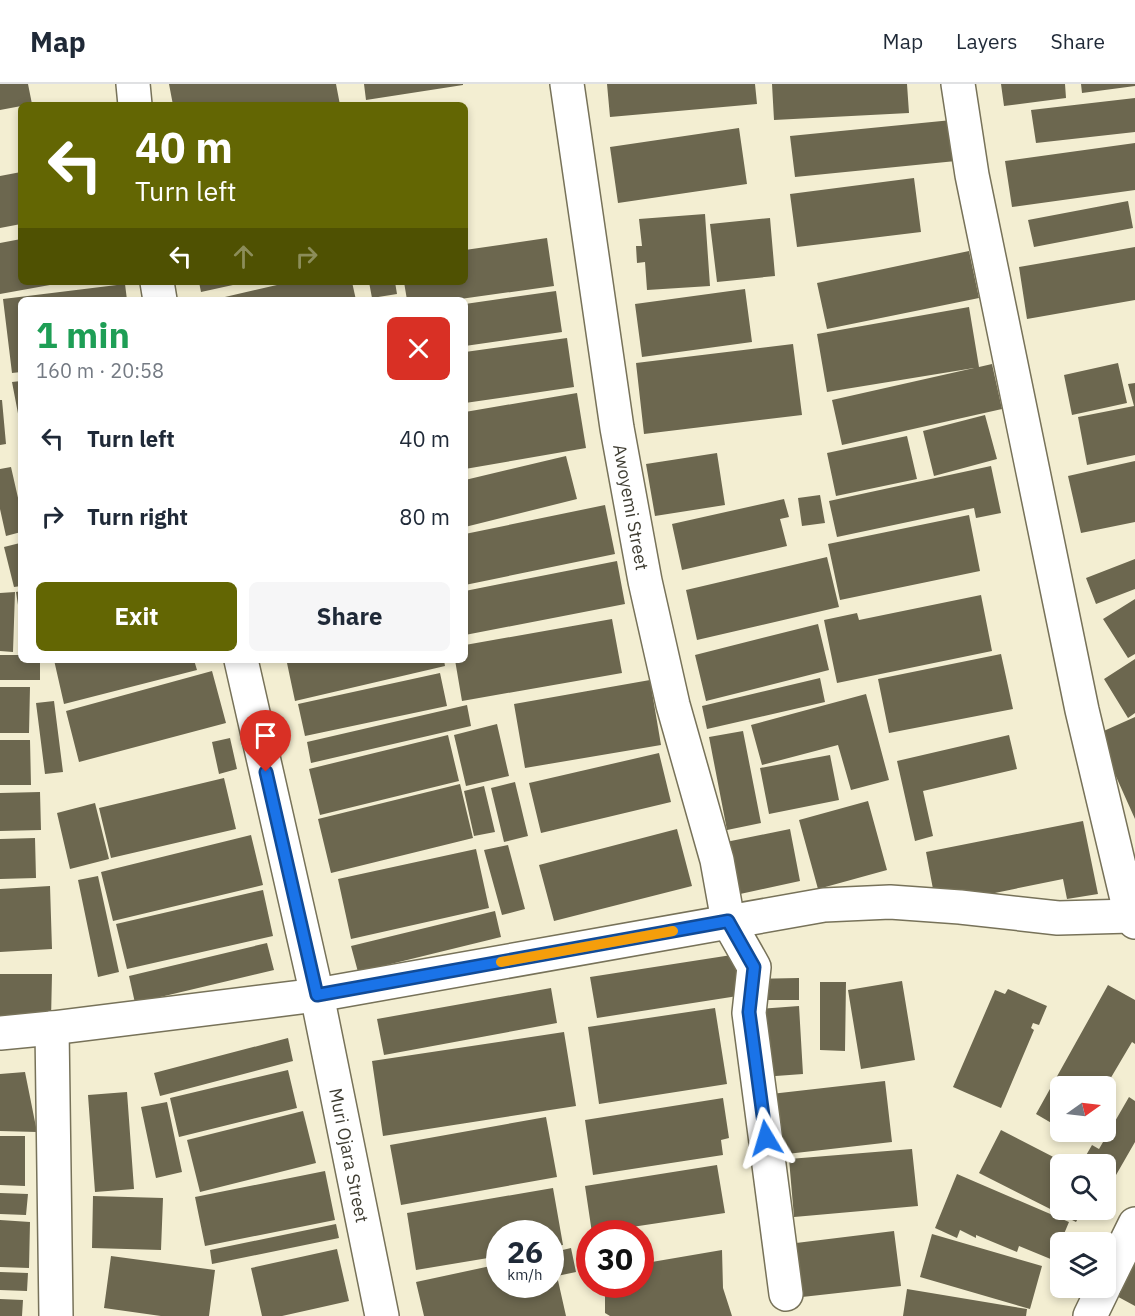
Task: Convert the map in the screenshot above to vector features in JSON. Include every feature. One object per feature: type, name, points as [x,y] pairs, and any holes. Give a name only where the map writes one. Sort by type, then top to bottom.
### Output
[{"type":"street","points":[[133,84],[135,102]]},
{"type":"street","name":"Awoyemi Street","points":[[567,84],[617,428],[645,580],[673,705],[717,860],[728,921],[754,967],[749,1012],[786,1294]]},
{"type":"street","points":[[0,1033],[317,995],[824,905],[890,903],[960,907],[1058,918],[1134,918],[1082,711],[972,175],[958,84]]},
{"type":"street","name":"Muri Ojara Street","points":[[242,663],[317,995],[382,1316]]},
{"type":"street","points":[[52,1028],[56,1316]]},
{"type":"street","points":[[1116,1263],[1135,1224]]},
{"type":"street","points":[[1090,1316],[1099,1298]]},
{"type":"building","points":[[0,84],[28,84],[32,102],[18,102],[18,107],[0,110]]},
{"type":"building","points":[[169,84],[336,84],[339,102],[172,102]]},
{"type":"building","points":[[364,84],[463,84],[463,85],[366,100]]},
{"type":"building","points":[[607,84],[755,84],[757,104],[610,117]]},
{"type":"building","points":[[772,84],[907,84],[909,113],[774,120]]},
{"type":"building","points":[[1001,84],[1065,84],[1066,98],[1004,106]]},
{"type":"building","points":[[1081,84],[1135,84],[1135,86],[1082,93]]},
{"type":"building","points":[[1135,98],[1135,132],[1036,143],[1031,110]]},
{"type":"building","points":[[952,120],[956,161],[795,177],[790,136]]},
{"type":"building","points":[[739,128],[747,184],[618,203],[610,147]]},
{"type":"building","points":[[1135,143],[1135,190],[1012,207],[1005,161]]},
{"type":"building","points":[[18,173],[18,225],[0,228],[0,176]]},
{"type":"building","points":[[914,178],[921,232],[797,247],[790,194]]},
{"type":"building","points":[[1128,201],[1133,228],[1034,247],[1028,220]]},
{"type":"building","points":[[705,214],[710,286],[647,290],[645,262],[637,263],[636,246],[642,246],[639,219]]},
{"type":"building","points":[[770,218],[775,276],[717,282],[710,224]]},
{"type":"building","points":[[547,238],[554,286],[468,298],[406,297],[404,285],[468,285],[468,250]]},
{"type":"building","points":[[18,240],[18,285],[50,285],[0,294],[0,243]]},
{"type":"building","points":[[1135,247],[1135,300],[1027,319],[1019,267]]},
{"type":"building","points":[[969,251],[979,298],[827,329],[817,283]]},
{"type":"building","points":[[125,285],[127,297],[19,297]]},
{"type":"building","points":[[200,285],[233,285],[201,292]]},
{"type":"building","points":[[277,285],[353,285],[355,297],[225,297]]},
{"type":"building","points":[[370,285],[396,285],[397,294],[372,297]]},
{"type":"building","points":[[745,289],[752,342],[642,357],[635,304]]},
{"type":"building","points":[[556,291],[562,332],[468,346],[468,304]]},
{"type":"building","points":[[18,297],[18,372],[12,373],[3,299]]},
{"type":"building","points":[[969,307],[979,367],[992,364],[1002,409],[842,445],[832,400],[974,368],[827,392],[817,334]]},
{"type":"building","points":[[567,338],[574,387],[468,403],[468,352]]},
{"type":"building","points":[[793,344],[802,415],[644,434],[636,363]]},
{"type":"building","points":[[1118,363],[1127,403],[1072,415],[1064,375]]},
{"type":"building","points":[[18,381],[18,414],[12,382]]},
{"type":"building","points":[[1135,383],[1135,455],[1087,465],[1078,417],[1134,406],[1128,384]]},
{"type":"building","points":[[577,393],[586,448],[468,468],[468,411]]},
{"type":"building","points":[[0,400],[2,400],[6,444],[0,445]]},
{"type":"building","points":[[985,415],[997,459],[934,476],[923,431]]},
{"type":"building","points":[[907,436],[917,479],[836,496],[827,453]]},
{"type":"building","points":[[717,453],[725,505],[655,516],[646,464]]},
{"type":"building","points":[[566,456],[577,499],[468,526],[468,479]]},
{"type":"building","points":[[1135,461],[1135,522],[1081,533],[1068,476]]},
{"type":"building","points":[[991,466],[1001,513],[976,518],[974,508],[837,537],[829,501]]},
{"type":"building","points":[[11,467],[18,498],[18,533],[6,536],[0,509],[0,469]]},
{"type":"building","points":[[820,495],[825,523],[802,526],[798,498]]},
{"type":"building","points":[[784,499],[789,517],[780,519],[787,546],[682,570],[672,524]]},
{"type":"building","points":[[605,505],[615,554],[468,584],[468,533]]},
{"type":"building","points":[[969,515],[980,571],[840,600],[828,544]]},
{"type":"building","points":[[18,544],[18,586],[14,587],[4,547]]},
{"type":"building","points":[[827,557],[839,607],[697,640],[686,590]]},
{"type":"building","points":[[1135,559],[1135,589],[1096,604],[1086,578]]},
{"type":"building","points":[[617,561],[625,604],[468,634],[468,590]]},
{"type":"building","points":[[15,592],[13,652],[0,651],[0,593]]},
{"type":"building","points":[[981,595],[992,651],[837,683],[824,620],[857,613],[859,620]]},
{"type":"building","points":[[1135,599],[1135,654],[1128,658],[1103,619]]},
{"type":"building","points":[[612,619],[622,673],[462,701],[456,663],[468,663],[468,644]]},
{"type":"building","points":[[818,624],[829,670],[706,701],[695,655]]},
{"type":"building","points":[[1001,654],[1013,709],[889,733],[878,679]]},
{"type":"building","points":[[0,655],[18,655],[18,663],[40,663],[40,680],[0,680]]},
{"type":"building","points":[[1135,659],[1135,713],[1128,718],[1104,679]]},
{"type":"building","points":[[55,663],[195,663],[197,670],[64,704]]},
{"type":"building","points":[[287,663],[444,663],[445,666],[295,701]]},
{"type":"building","points":[[212,671],[226,723],[79,762],[66,711]]},
{"type":"building","points":[[440,673],[447,706],[305,736],[298,704]]},
{"type":"building","points":[[820,678],[825,702],[707,729],[702,706]]},
{"type":"building","points":[[650,680],[661,745],[525,768],[514,704]]},
{"type":"building","points":[[0,687],[30,687],[29,733],[0,733]]},
{"type":"building","points":[[866,694],[889,780],[851,790],[838,745],[762,765],[751,725]]},
{"type":"building","points":[[54,701],[63,772],[45,774],[36,703]]},
{"type":"building","points":[[467,705],[471,726],[311,763],[307,742]]},
{"type":"building","points":[[1135,717],[1135,819],[1097,734]]},
{"type":"building","points":[[497,724],[509,776],[466,786],[454,735]]},
{"type":"building","points":[[743,731],[761,823],[727,830],[709,737]]},
{"type":"building","points":[[448,735],[459,781],[320,815],[309,769]]},
{"type":"building","points":[[1009,735],[1017,769],[923,791],[933,836],[915,841],[897,761]]},
{"type":"building","points":[[230,738],[237,769],[219,774],[212,742]]},
{"type":"building","points":[[0,740],[30,740],[31,785],[0,785]]},
{"type":"building","points":[[659,753],[671,802],[541,833],[529,783]]},
{"type":"building","points":[[830,755],[839,800],[769,814],[760,768]]},
{"type":"building","points":[[224,778],[236,829],[111,858],[99,808]]},
{"type":"building","points":[[515,782],[528,836],[504,842],[491,788]]},
{"type":"building","points":[[460,784],[473,838],[331,873],[318,819]]},
{"type":"building","points":[[484,786],[495,832],[474,836],[464,791]]},
{"type":"building","points":[[40,792],[41,830],[0,831],[0,793]]},
{"type":"building","points":[[868,801],[887,870],[818,889],[799,820]]},
{"type":"building","points":[[95,803],[109,859],[70,869],[57,813]]},
{"type":"building","points":[[1083,821],[1098,894],[1067,899],[1063,879],[936,905],[926,852]]},
{"type":"building","points":[[677,829],[692,886],[554,921],[539,865]]},
{"type":"building","points":[[790,829],[800,881],[731,896],[721,843]]},
{"type":"building","points":[[251,835],[263,885],[113,921],[101,872]]},
{"type":"building","points":[[35,838],[36,878],[0,879],[0,839]]},
{"type":"building","points":[[508,845],[525,909],[502,915],[484,850]]},
{"type":"building","points":[[476,849],[489,908],[351,939],[338,879]]},
{"type":"building","points":[[98,876],[119,972],[98,977],[78,880]]},
{"type":"building","points":[[50,886],[52,949],[0,952],[0,889]]},
{"type":"building","points":[[263,890],[273,936],[127,969],[116,924]]},
{"type":"building","points":[[495,911],[501,937],[358,972],[351,946]]},
{"type":"building","points":[[267,943],[274,970],[135,1003],[129,976]]},
{"type":"building","points":[[738,954],[744,995],[597,1018],[590,977]]},
{"type":"building","points":[[0,974],[52,974],[51,1020],[0,1020]]},
{"type":"building","points":[[799,978],[799,1000],[756,1000],[755,979]]},
{"type":"building","points":[[902,981],[915,1060],[861,1069],[848,990]]},
{"type":"building","points":[[820,982],[846,982],[845,1051],[820,1050]]},
{"type":"building","points":[[1108,985],[1135,1000],[1135,1044],[1132,1042],[1112,1076],[1057,1076]]},
{"type":"building","points":[[551,988],[557,1023],[384,1055],[377,1019]]},
{"type":"building","points":[[1008,989],[1047,1006],[1039,1025],[1033,1023],[1031,1028],[1034,1030],[1001,1108],[953,1087],[995,990],[1005,994]]},
{"type":"building","points":[[799,1006],[803,1074],[762,1077],[758,1009]]},
{"type":"building","points":[[715,1008],[727,1084],[599,1104],[588,1027]]},
{"type":"building","points":[[564,1032],[576,1106],[383,1136],[372,1061]]},
{"type":"building","points":[[288,1038],[293,1061],[160,1096],[154,1073]]},
{"type":"building","points":[[288,1070],[297,1108],[179,1137],[170,1098]]},
{"type":"building","points":[[25,1072],[37,1132],[0,1131],[0,1074]]},
{"type":"building","points":[[885,1081],[892,1142],[778,1155],[771,1094]]},
{"type":"building","points":[[1050,1089],[1050,1122],[1036,1114]]},
{"type":"building","points":[[127,1092],[134,1189],[95,1192],[88,1095]]},
{"type":"building","points":[[1129,1097],[1135,1101],[1135,1142],[1116,1175],[1116,1154],[1087,1154],[1092,1145],[1099,1149],[1103,1142],[1116,1142],[1116,1120]]},
{"type":"building","points":[[723,1098],[729,1138],[721,1140],[723,1155],[593,1175],[585,1120]]},
{"type":"building","points":[[167,1102],[182,1172],[156,1178],[141,1107]]},
{"type":"building","points":[[303,1111],[316,1163],[200,1192],[187,1140]]},
{"type":"building","points":[[546,1117],[557,1177],[401,1205],[390,1145]]},
{"type":"building","points":[[1001,1130],[1050,1155],[1050,1209],[979,1173]]},
{"type":"building","points":[[0,1136],[25,1136],[25,1186],[0,1185]]},
{"type":"building","points":[[912,1149],[918,1206],[794,1217],[789,1159]]},
{"type":"building","points":[[717,1165],[725,1213],[654,1224],[654,1220],[590,1220],[585,1186]]},
{"type":"building","points":[[325,1171],[335,1220],[205,1246],[195,1197]]},
{"type":"building","points":[[957,1174],[1050,1214],[1050,1220],[1069,1222],[1065,1232],[1050,1232],[1050,1259],[1019,1246],[1017,1252],[960,1230],[957,1238],[935,1228]]},
{"type":"building","points":[[553,1188],[559,1220],[486,1220],[486,1258],[416,1270],[407,1213]]},
{"type":"building","points":[[0,1193],[28,1194],[26,1215],[0,1214]]},
{"type":"building","points":[[93,1196],[163,1198],[161,1250],[92,1248]]},
{"type":"building","points":[[0,1220],[30,1222],[29,1268],[0,1267]]},
{"type":"building","points":[[336,1224],[339,1238],[212,1264],[210,1250]]},
{"type":"building","points":[[894,1231],[901,1286],[802,1297],[796,1243]]},
{"type":"building","points":[[932,1234],[1042,1266],[1030,1309],[920,1277]]},
{"type":"building","points":[[571,1248],[576,1272],[564,1275],[564,1250]]},
{"type":"building","points":[[337,1249],[349,1301],[282,1316],[262,1316],[251,1268]]},
{"type":"building","points":[[722,1250],[723,1288],[732,1316],[610,1316],[605,1313],[605,1298],[654,1298],[654,1262]]},
{"type":"building","points":[[1135,1251],[1135,1306],[1116,1296],[1116,1284]]},
{"type":"building","points":[[111,1256],[215,1270],[209,1316],[161,1316],[104,1308]]},
{"type":"building","points":[[486,1267],[486,1298],[562,1298],[566,1316],[424,1316],[416,1282]]},
{"type":"building","points":[[0,1272],[28,1273],[27,1291],[0,1290]]},
{"type":"building","points":[[907,1289],[1027,1309],[1026,1316],[903,1316]]},
{"type":"building","points":[[0,1299],[23,1300],[22,1316],[0,1316]]},
{"type":"slow traffic","points":[[501,962],[673,931]]},
{"type":"route","points":[[266,772],[317,995],[728,921],[754,967],[749,1012],[766,1138]]}]
